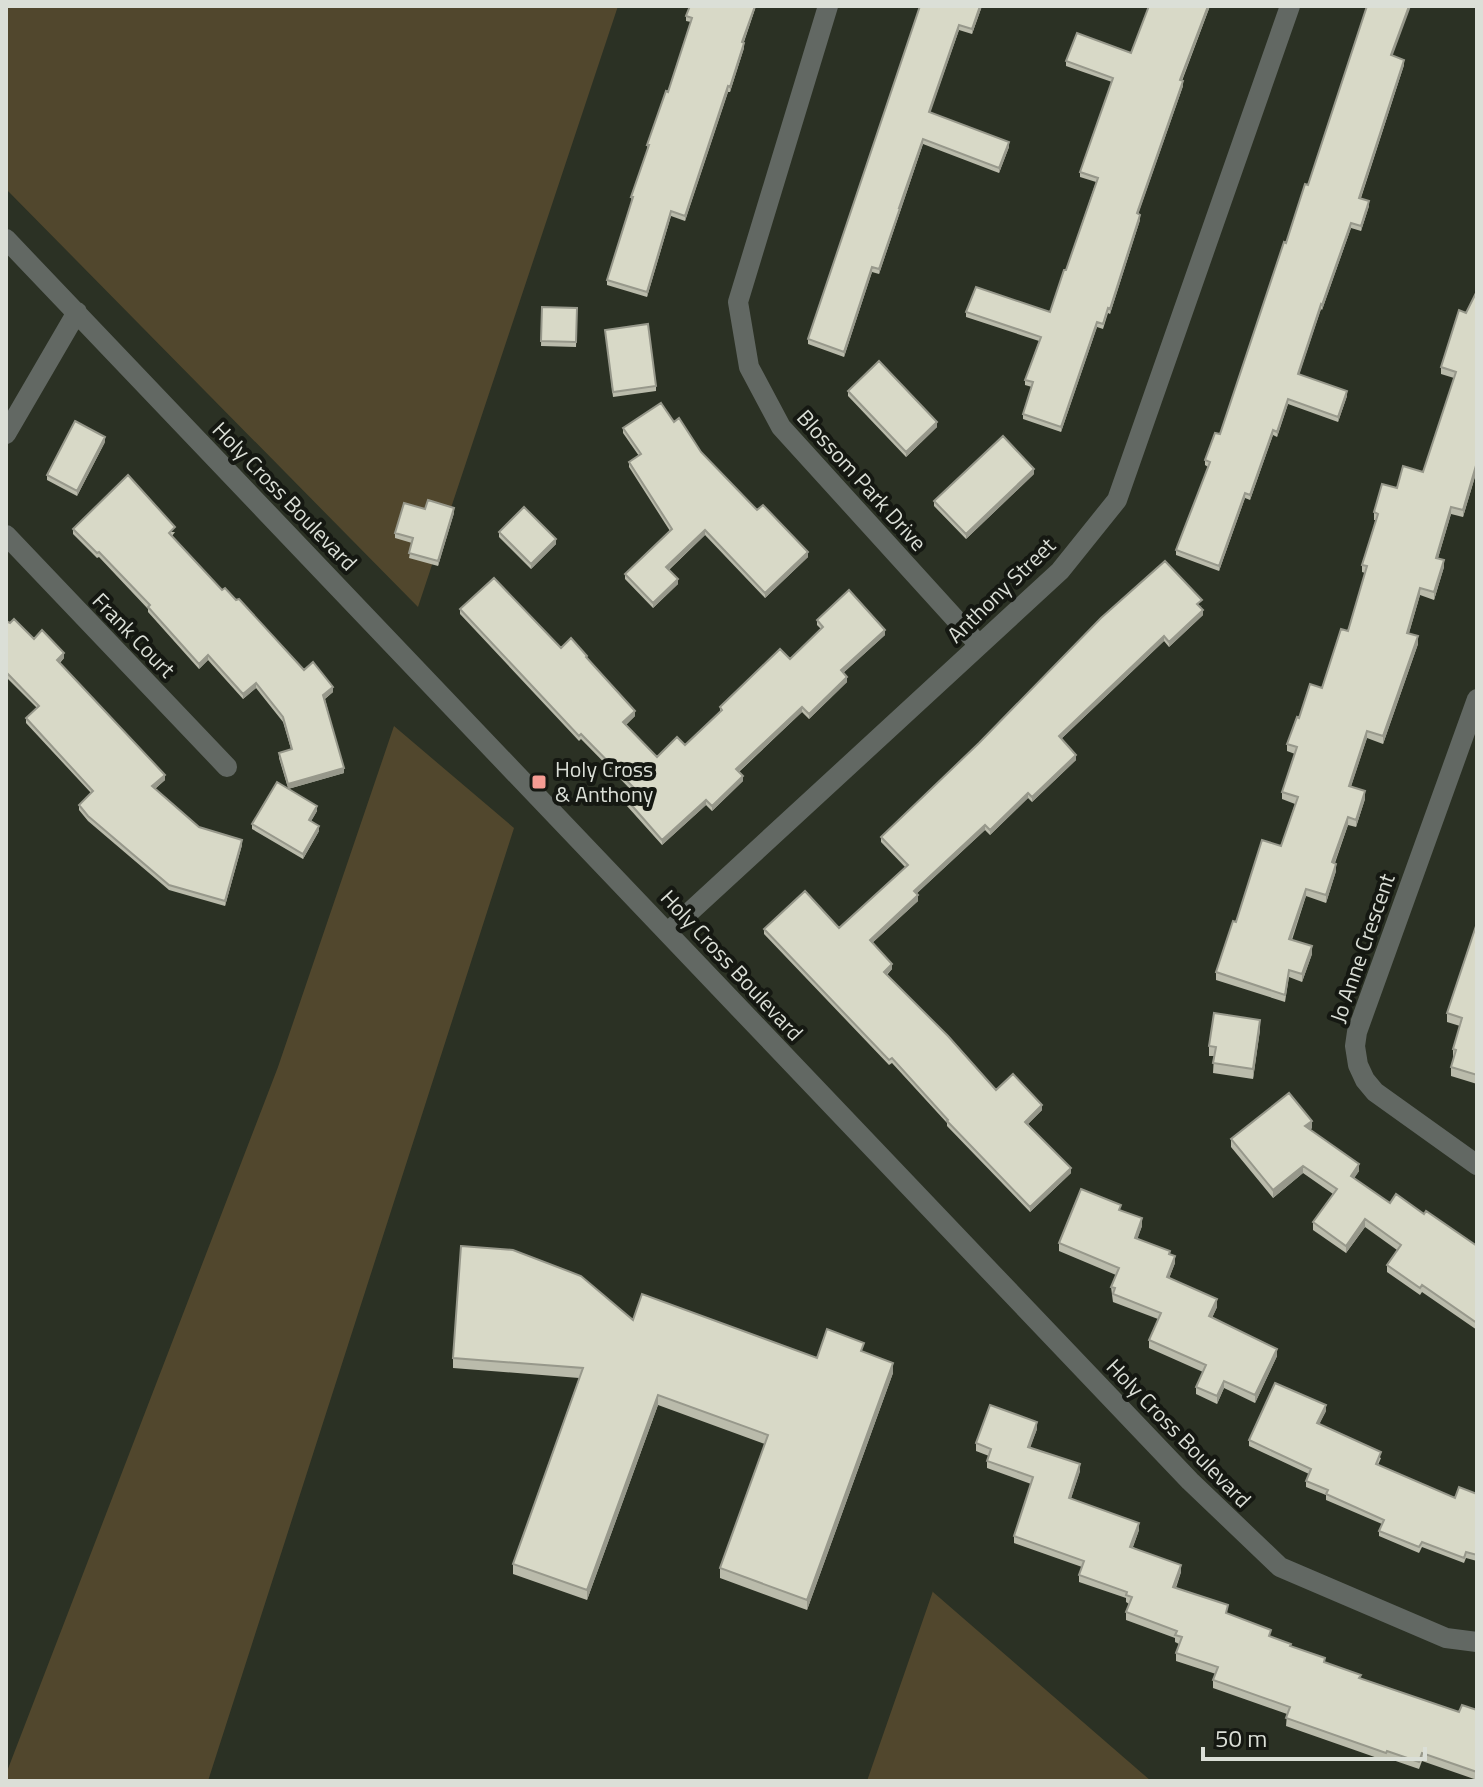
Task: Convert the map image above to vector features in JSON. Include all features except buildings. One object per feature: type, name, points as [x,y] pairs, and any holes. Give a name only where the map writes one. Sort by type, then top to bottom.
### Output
[{"type":"street","name":"Blossom Park Drive","points":[[828,6],[738,302],[749,367],[781,427],[979,645]]},
{"type":"street","name":"Anthony Street","points":[[668,932],[1060,571],[1117,500],[1290,6]]},
{"type":"street","name":"Holy Cross Boulevard","points":[[6,239],[1190,1481],[1280,1567],[1446,1638],[1477,1642]]},
{"type":"street","points":[[6,434],[77,312]]},
{"type":"street","name":"Frank Court","points":[[6,535],[227,767]]},
{"type":"street","name":"Jo Anne Crescent","points":[[1477,699],[1357,1032],[1355,1046],[1360,1070],[1375,1092],[1477,1165]]},
{"type":"shaded area","points":[[6,6],[618,6],[418,607],[6,189]]},
{"type":"shaded area","points":[[394,726],[514,828],[208,1781],[6,1781],[6,1774],[278,1067]]},
{"type":"shaded area","points":[[933,1592],[1151,1781],[867,1781]]},
{"type":"place","name":"Holy Cross & Anthony","points":[[539,782]]}]
